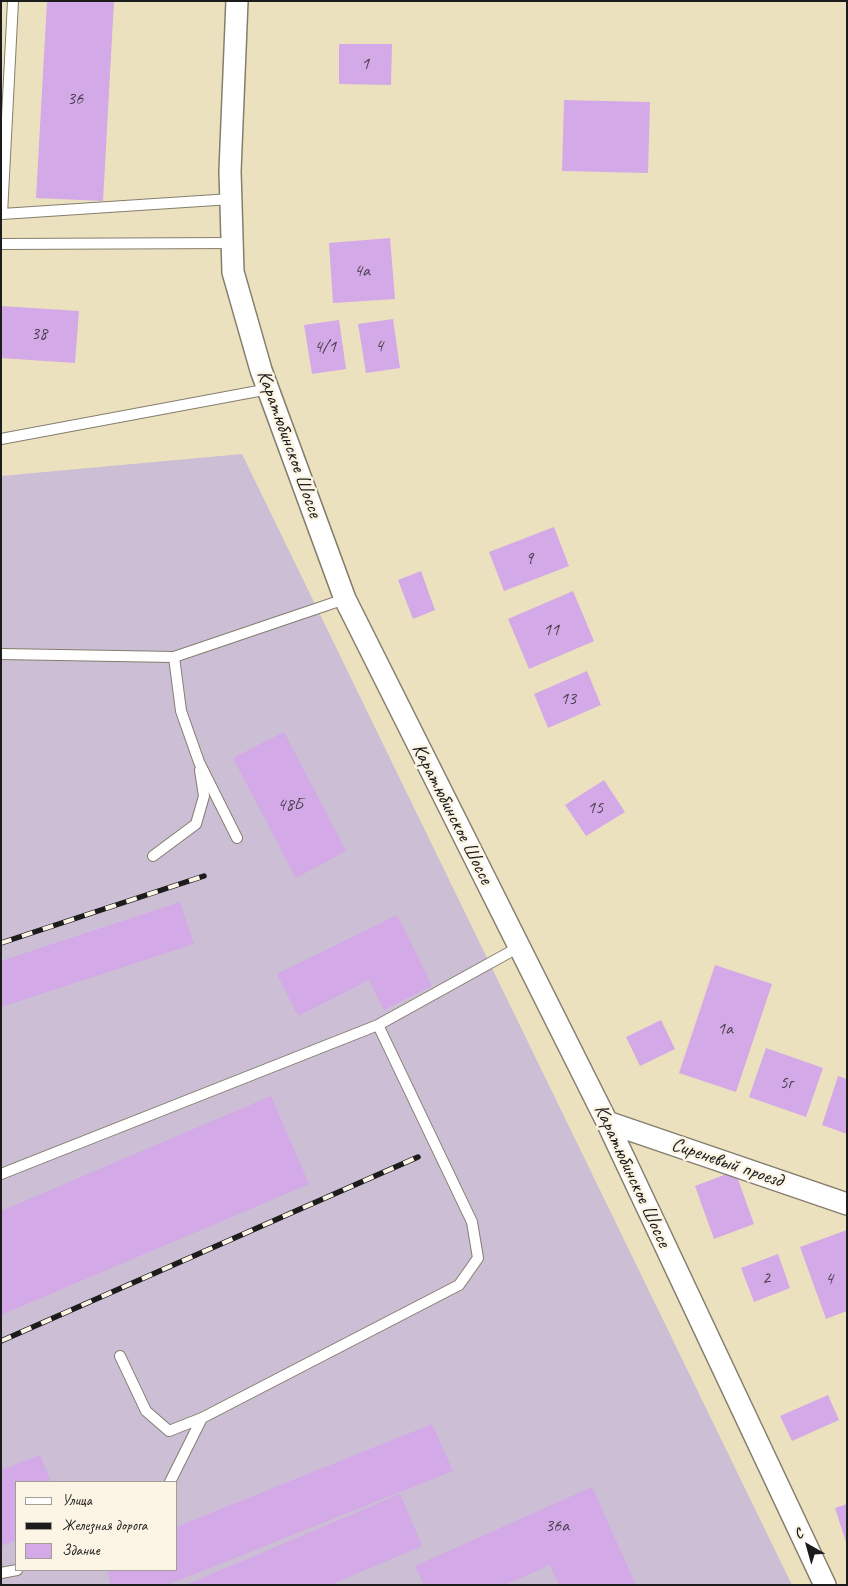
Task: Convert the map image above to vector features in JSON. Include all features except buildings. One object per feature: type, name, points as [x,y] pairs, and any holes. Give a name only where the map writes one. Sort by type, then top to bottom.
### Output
[{"type":"street","name":"Каратюбинское Шоссе","points":[[238,1],[230,171],[233,272],[261,370],[345,599],[607,1122],[825,1585]]},
{"type":"street","name":"Сиреневый проезд","points":[[607,1122],[847,1204]]},
{"type":"lane","points":[[13,1],[2,214],[231,199]]},
{"type":"lane","points":[[1,244],[233,243]]},
{"type":"lane","points":[[1,439],[269,389]]},
{"type":"lane","points":[[1,654],[174,657],[345,599]]},
{"type":"lane","points":[[174,657],[181,712],[200,762],[237,838]]},
{"type":"lane","points":[[153,856],[196,824],[204,796],[200,762]]},
{"type":"lane","points":[[1,1174],[378,1025],[519,947]]},
{"type":"lane","points":[[120,1356],[146,1411],[169,1431],[202,1418],[459,1285],[478,1258],[472,1222],[378,1025]]},
{"type":"lane","points":[[170,1481],[202,1418]]},
{"type":"lane","points":[[1,1574],[15,1570]]},
{"type":"shaded area","points":[[242,454],[792,1585],[1,1585],[1,476]]},
{"type":"railway","points":[[1,943],[204,876]]},
{"type":"railway","points":[[1,1341],[418,1157]]}]
